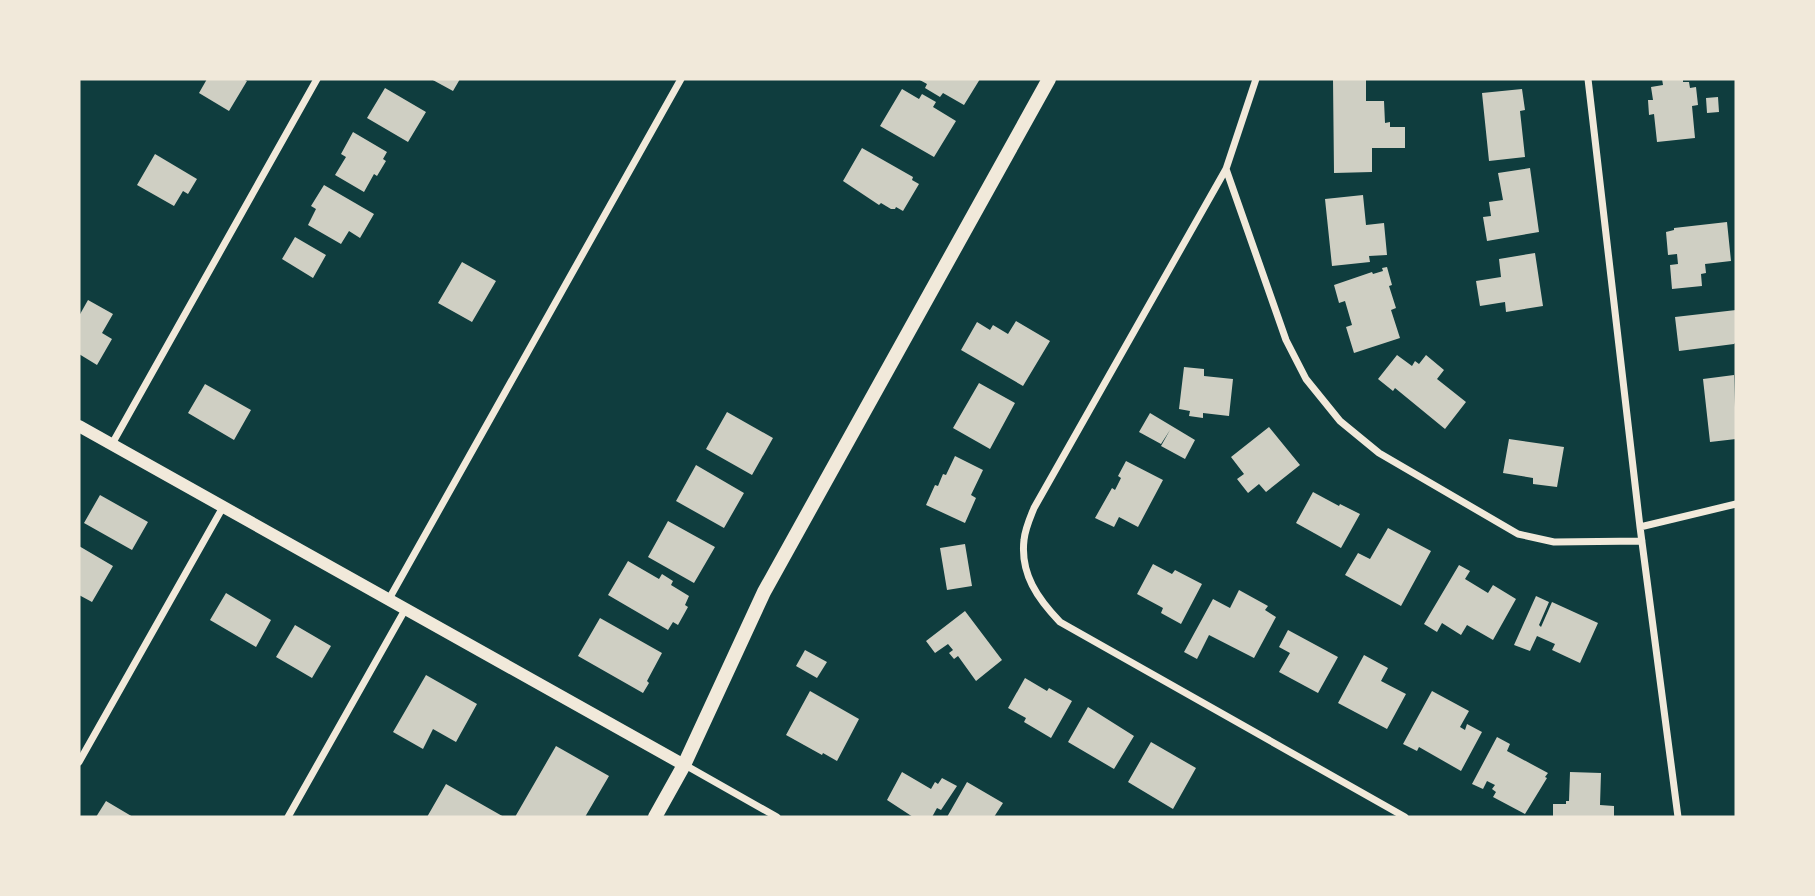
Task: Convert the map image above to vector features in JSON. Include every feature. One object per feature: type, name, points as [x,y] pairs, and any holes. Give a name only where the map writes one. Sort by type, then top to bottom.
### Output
[{"type":"main road","points":[[654,817],[684,765],[764,592],[1049,79]]},
{"type":"street","points":[[112,444],[317,79]]},
{"type":"street","points":[[389,599],[681,79]]},
{"type":"street","points":[[1256,79],[1227,169],[1034,508],[1024,539],[1025,571],[1039,600],[1060,622],[1405,817]]},
{"type":"street","points":[[1588,79],[1640,527],[1678,817]]},
{"type":"street","points":[[1227,169],[1286,340],[1306,379],[1340,421],[1379,453],[1518,534],[1554,542],[1642,541]]},
{"type":"street","points":[[79,425],[777,817]]},
{"type":"street","points":[[1640,527],[1736,504]]},
{"type":"street","points":[[79,762],[223,507]]},
{"type":"street","points":[[288,817],[406,608]]},
{"type":"building","points":[[207,79],[247,81],[229,111],[199,93]]},
{"type":"building","points":[[431,79],[460,79],[453,91]]},
{"type":"building","points":[[918,79],[980,79],[964,105],[943,93],[940,97],[925,88],[927,84]]},
{"type":"building","points":[[1333,79],[1366,79],[1366,101],[1384,101],[1385,123],[1390,122],[1390,127],[1405,127],[1405,148],[1372,148],[1372,172],[1334,173]]},
{"type":"building","points":[[1662,79],[1683,79],[1683,82],[1689,82],[1690,88],[1696,87],[1698,105],[1692,106],[1695,138],[1657,142],[1654,114],[1649,115],[1648,100],[1653,100],[1651,87],[1663,85]]},
{"type":"building","points":[[385,88],[426,112],[408,142],[367,118]]},
{"type":"building","points":[[902,89],[919,99],[922,94],[936,102],[933,107],[956,121],[934,157],[880,126]]},
{"type":"building","points":[[1522,89],[1525,110],[1520,111],[1525,157],[1489,161],[1482,93]]},
{"type":"building","points":[[1718,97],[1719,112],[1707,113],[1706,98]]},
{"type":"building","points":[[353,132],[387,152],[383,159],[386,161],[377,176],[374,174],[364,192],[335,175],[346,157],[341,154]]},
{"type":"building","points":[[862,148],[913,177],[912,180],[919,184],[903,211],[896,207],[891,209],[881,203],[879,205],[843,181]]},
{"type":"building","points":[[155,154],[197,179],[188,194],[183,191],[174,206],[137,185]]},
{"type":"building","points":[[1530,168],[1539,232],[1487,241],[1483,217],[1491,216],[1489,202],[1503,200],[1498,173]]},
{"type":"building","points":[[324,185],[374,214],[360,238],[349,231],[341,244],[308,225],[316,209],[311,206]]},
{"type":"building","points":[[1363,195],[1366,225],[1384,223],[1387,255],[1369,256],[1370,262],[1332,266],[1325,199]]},
{"type":"building","points":[[1727,222],[1731,261],[1705,264],[1706,273],[1701,274],[1702,286],[1672,289],[1670,265],[1678,264],[1677,254],[1668,255],[1666,232],[1674,228]]},
{"type":"building","points":[[295,237],[326,255],[313,278],[282,259]]},
{"type":"building","points":[[1535,253],[1543,306],[1506,312],[1505,302],[1480,306],[1476,281],[1501,277],[1499,259]]},
{"type":"building","points":[[462,262],[496,281],[472,322],[438,303]]},
{"type":"building","points":[[1387,267],[1392,285],[1389,286],[1396,308],[1391,310],[1400,338],[1354,353],[1346,327],[1352,325],[1345,301],[1339,303],[1334,285],[1383,271],[1382,268]]},
{"type":"building","points":[[88,300],[113,314],[102,333],[112,339],[97,365],[79,354],[79,316]]},
{"type":"building","points":[[1736,310],[1734,344],[1679,351],[1675,317]]},
{"type":"building","points":[[1016,321],[1050,341],[1023,386],[961,350],[977,322],[990,330],[993,325],[1008,334]]},
{"type":"building","points":[[1397,355],[1412,366],[1415,361],[1419,364],[1426,355],[1444,370],[1437,379],[1466,402],[1445,429],[1395,388],[1393,391],[1378,379]]},
{"type":"building","points":[[1184,367],[1204,369],[1204,376],[1233,379],[1229,416],[1203,413],[1203,418],[1189,416],[1190,411],[1179,409]]},
{"type":"building","points":[[1734,375],[1736,439],[1710,442],[1703,379]]},
{"type":"building","points":[[979,383],[1015,403],[990,449],[953,428]]},
{"type":"building","points":[[205,384],[251,410],[234,440],[188,413]]},
{"type":"building","points":[[727,412],[773,438],[752,475],[706,449]]},
{"type":"building","points":[[1150,413],[1195,440],[1185,459],[1161,446],[1170,430],[1161,444],[1139,432]]},
{"type":"building","points":[[1269,427],[1300,465],[1266,492],[1259,484],[1248,493],[1237,479],[1244,474],[1231,457]]},
{"type":"building","points":[[1509,439],[1564,447],[1557,487],[1533,484],[1533,478],[1503,473]]},
{"type":"building","points":[[955,456],[983,470],[971,495],[976,498],[965,523],[926,505],[935,485],[938,486],[943,474],[946,475]]},
{"type":"building","points":[[1126,461],[1163,480],[1138,527],[1119,517],[1114,527],[1095,518],[1112,488],[1115,490],[1121,478],[1118,476]]},
{"type":"building","points":[[696,465],[744,493],[724,528],[676,501]]},
{"type":"building","points":[[1313,492],[1360,514],[1341,548],[1296,523]]},
{"type":"building","points":[[100,495],[148,522],[132,550],[84,523]]},
{"type":"building","points":[[668,521],[715,547],[694,583],[648,557]]},
{"type":"building","points":[[1388,528],[1431,551],[1401,606],[1345,575],[1358,553],[1370,559]]},
{"type":"building","points":[[965,544],[972,586],[947,590],[940,548]]},
{"type":"building","points":[[79,546],[113,566],[92,602],[79,595]]},
{"type":"building","points":[[628,561],[659,579],[662,574],[673,581],[671,585],[689,596],[685,605],[688,607],[678,625],[673,622],[668,630],[608,595]]},
{"type":"building","points":[[1153,564],[1172,574],[1175,570],[1202,584],[1181,624],[1161,613],[1163,608],[1137,594]]},
{"type":"building","points":[[1459,565],[1470,571],[1465,579],[1488,593],[1493,585],[1516,599],[1493,640],[1467,625],[1461,635],[1442,623],[1437,632],[1424,624]]},
{"type":"building","points":[[1239,590],[1268,606],[1265,610],[1276,617],[1254,658],[1209,635],[1197,659],[1184,652],[1213,599],[1230,608]]},
{"type":"building","points":[[226,593],[271,620],[256,647],[210,620]]},
{"type":"building","points":[[1536,596],[1549,602],[1539,625],[1541,627],[1552,602],[1598,623],[1580,663],[1552,650],[1555,644],[1537,636],[1530,651],[1514,645]]},
{"type":"building","points":[[965,611],[1002,660],[976,681],[958,656],[954,659],[949,653],[953,650],[948,644],[935,653],[926,641]]},
{"type":"building","points":[[600,618],[662,653],[643,693],[578,656]]},
{"type":"building","points":[[295,625],[331,646],[312,678],[276,657]]},
{"type":"building","points":[[1288,630],[1338,657],[1318,693],[1279,672],[1290,653],[1279,647]]},
{"type":"building","points":[[805,650],[827,662],[817,678],[796,666]]},
{"type":"building","points":[[1364,655],[1388,668],[1381,681],[1406,694],[1387,729],[1338,703]]},
{"type":"building","points":[[426,675],[477,704],[456,742],[433,729],[423,749],[393,732]]},
{"type":"building","points":[[1025,678],[1072,701],[1051,738],[1024,722],[1026,718],[1008,708]]},
{"type":"building","points":[[810,691],[859,719],[837,761],[786,735]]},
{"type":"building","points":[[1432,691],[1469,711],[1460,727],[1465,730],[1467,724],[1482,732],[1461,771],[1419,747],[1417,751],[1403,744]]},
{"type":"building","points":[[1088,707],[1134,736],[1114,769],[1068,742]]},
{"type":"building","points":[[1497,737],[1510,744],[1507,751],[1548,773],[1525,814],[1493,797],[1496,792],[1492,789],[1495,785],[1487,781],[1483,789],[1472,784]]},
{"type":"building","points":[[1151,742],[1196,768],[1173,809],[1128,782]]},
{"type":"building","points":[[556,746],[609,776],[585,817],[515,817]]},
{"type":"building","points":[[902,772],[931,789],[935,782],[938,784],[942,778],[957,786],[941,810],[937,808],[932,817],[913,817],[887,800]]},
{"type":"building","points":[[1570,772],[1601,773],[1600,805],[1614,806],[1614,817],[1553,817],[1553,804],[1566,804],[1566,801],[1569,801]]},
{"type":"building","points":[[967,782],[1003,803],[994,817],[947,817]]},
{"type":"building","points":[[446,784],[504,817],[427,817]]},
{"type":"building","points":[[106,801],[133,817],[96,817]]}]
